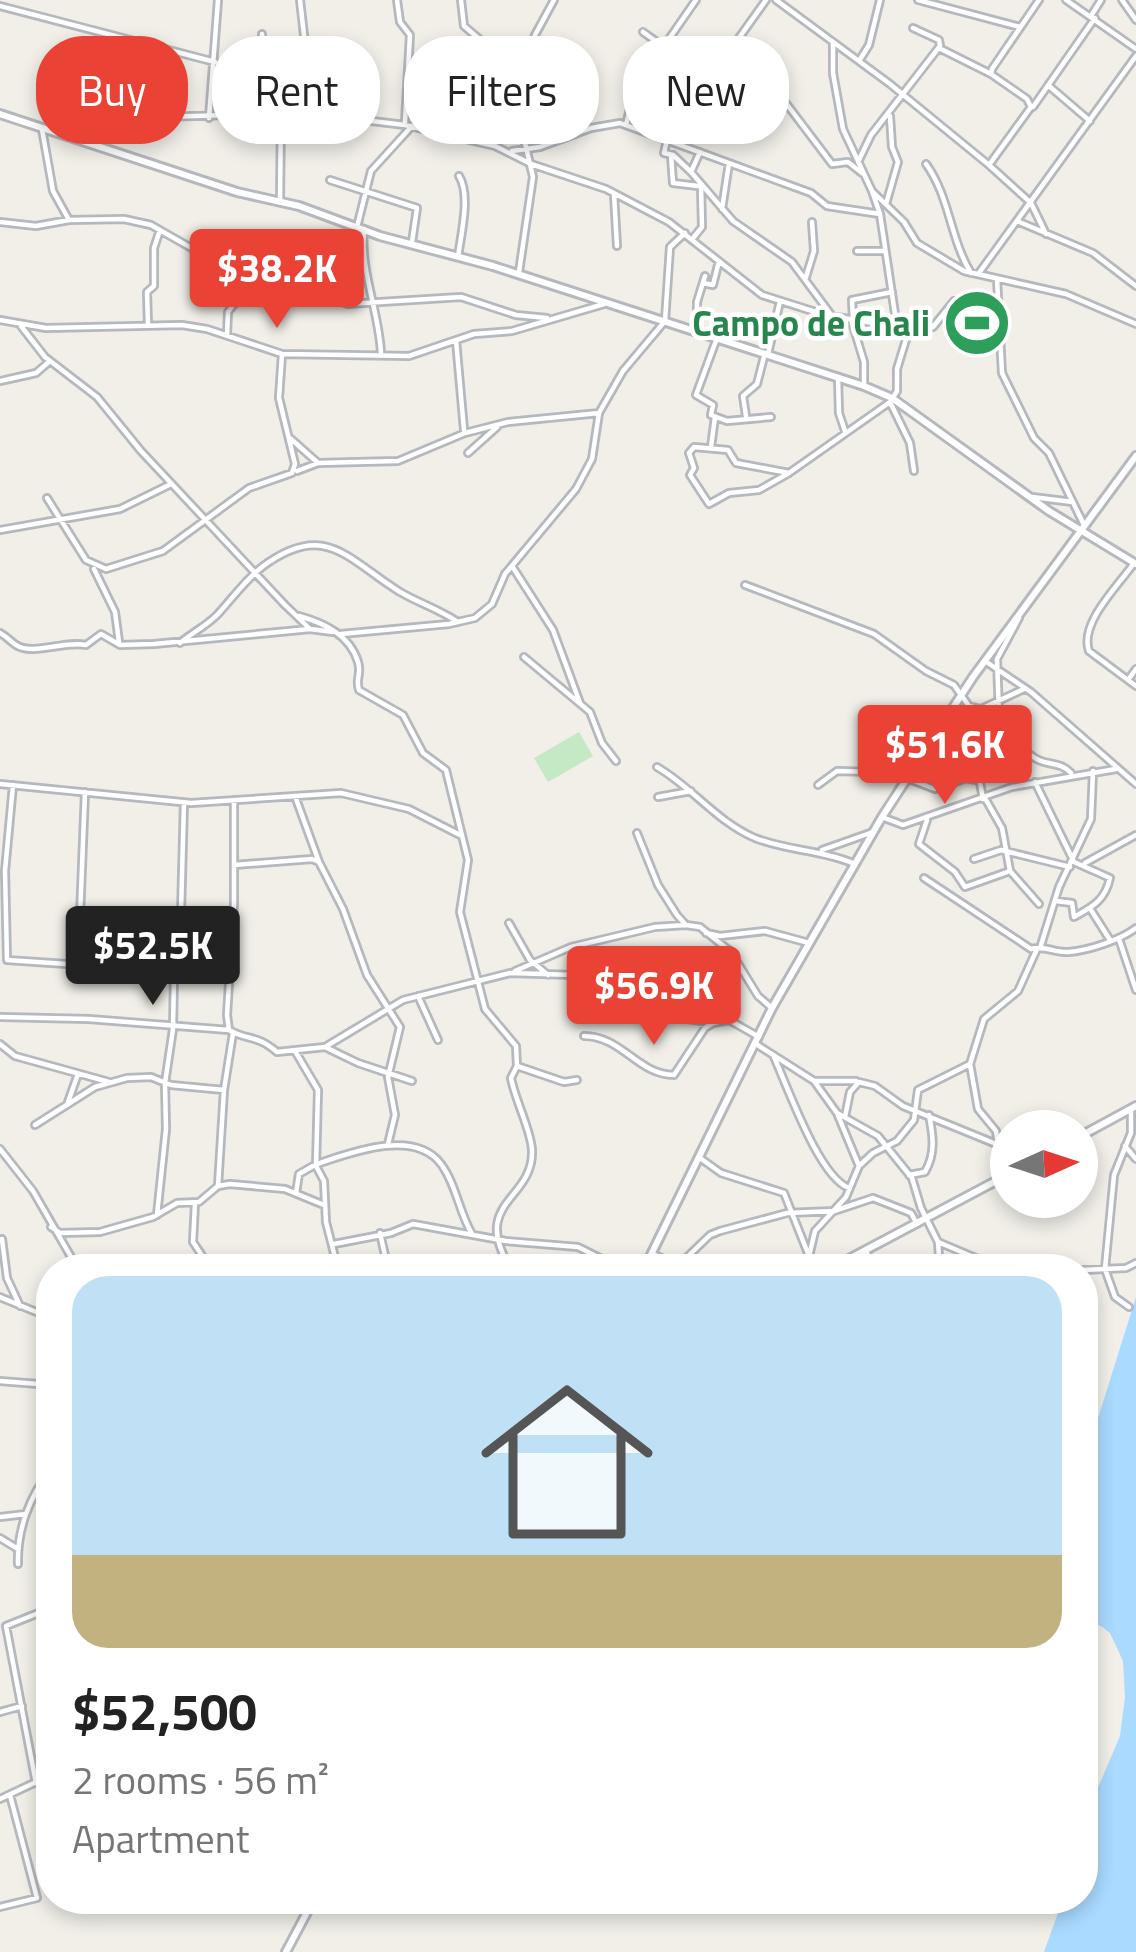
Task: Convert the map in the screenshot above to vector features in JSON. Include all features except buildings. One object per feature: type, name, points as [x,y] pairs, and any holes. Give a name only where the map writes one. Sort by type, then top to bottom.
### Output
[{"type":"street","points":[[217,36],[220,0]]},
{"type":"street","points":[[300,0],[304,36]]},
{"type":"street","points":[[397,0],[400,22],[410,36]]},
{"type":"street","points":[[461,0],[464,26],[476,36]]},
{"type":"street","points":[[536,36],[554,0]]},
{"type":"street","points":[[671,36],[696,0]]},
{"type":"street","points":[[740,36],[766,0]]},
{"type":"street","points":[[776,0],[989,165],[1031,202],[1046,234]]},
{"type":"street","points":[[859,61],[869,46],[880,0]]},
{"type":"street","points":[[918,0],[1020,27]]},
{"type":"street","points":[[992,74],[1039,0]]},
{"type":"street","points":[[975,273],[1090,122],[1136,52],[1066,0]]},
{"type":"street","points":[[989,165],[1049,86],[1101,0]]},
{"type":"street","points":[[1122,0],[1136,20]]},
{"type":"street","points":[[0,6],[212,61]]},
{"type":"street","points":[[859,160],[871,135],[939,48],[939,40],[914,28]]},
{"type":"street","points":[[643,32],[649,36]]},
{"type":"street","points":[[833,43],[838,109],[880,214],[892,292],[900,327],[908,337],[891,400],[910,442],[914,471]]},
{"type":"street","points":[[939,48],[992,74],[1027,99],[1031,111]]},
{"type":"street","points":[[1049,86],[1090,122]]},
{"type":"street","points":[[208,118],[212,109]]},
{"type":"street","points":[[886,206],[898,164],[890,111]]},
{"type":"street","points":[[789,112],[832,164],[852,163],[866,177]]},
{"type":"street","points":[[0,114],[36,127]]},
{"type":"street","points":[[188,118],[212,117]]},
{"type":"street","points":[[508,151],[541,147],[591,128],[623,125]]},
{"type":"street","points":[[381,355],[361,228],[371,171],[404,131]]},
{"type":"street","points":[[45,144],[53,190],[69,220]]},
{"type":"street","points":[[88,144],[236,193],[280,201],[608,302],[864,386],[1135,564],[1086,636],[1088,649],[1136,686]]},
{"type":"street","points":[[280,201],[281,144]]},
{"type":"street","points":[[487,144],[614,194],[693,238],[762,295],[832,316],[900,327],[932,327],[954,301]]},
{"type":"street","points":[[519,275],[533,177],[526,144]]},
{"type":"street","points":[[666,144],[664,152],[691,172],[722,209],[792,262],[832,316]]},
{"type":"street","points":[[682,144],[811,193],[827,206],[880,214]]},
{"type":"street","points":[[531,162],[541,147]]},
{"type":"street","points":[[691,172],[700,152]]},
{"type":"street","points":[[671,155],[673,183],[700,186]]},
{"type":"street","points":[[722,209],[729,164]]},
{"type":"street","points":[[926,164],[941,185],[960,251],[975,273]]},
{"type":"street","points":[[533,177],[543,167]]},
{"type":"street","points":[[458,257],[464,195],[459,176]]},
{"type":"street","points":[[330,179],[418,209],[412,243]]},
{"type":"street","points":[[693,238],[701,227],[700,186]]},
{"type":"street","points":[[872,190],[917,242],[975,273],[1066,294],[1136,324]]},
{"type":"street","points":[[614,194],[616,246]]},
{"type":"street","points":[[0,223],[35,226],[124,219],[160,230],[200,254],[348,304],[454,297],[516,315],[553,319]]},
{"type":"street","points":[[1017,221],[1093,253],[1136,286]]},
{"type":"street","points":[[806,278],[814,251],[812,222]]},
{"type":"street","points":[[148,326],[147,292],[154,286],[154,248],[160,230]]},
{"type":"street","points":[[0,633],[17,648],[86,645],[99,634],[120,644],[180,643],[310,628],[339,633],[458,622],[485,612],[512,566],[552,522],[586,471],[594,452],[599,413],[623,371],[665,321],[670,247],[685,233]]},
{"type":"street","points":[[857,250],[884,250]]},
{"type":"street","points":[[697,332],[698,302],[705,280],[713,285],[719,261]]},
{"type":"street","points":[[227,335],[228,312],[258,273]]},
{"type":"street","points":[[997,279],[1002,373],[1034,438],[1049,453],[1082,528]]},
{"type":"street","points":[[864,386],[852,300],[892,292]]},
{"type":"street","points":[[746,418],[743,396],[758,384],[780,301]]},
{"type":"street","points":[[0,320],[21,326],[97,329],[193,326],[282,354],[416,355],[482,332],[505,332],[608,302]]},
{"type":"street","points":[[21,326],[50,361],[97,397],[206,521],[310,628]]},
{"type":"street","points":[[717,338],[695,393],[713,405],[710,414],[725,421],[771,417]]},
{"type":"street","points":[[456,340],[465,433]]},
{"type":"street","points":[[282,354],[279,398],[296,464],[292,473]]},
{"type":"street","points":[[0,381],[36,373],[50,361]]},
{"type":"street","points":[[838,376],[845,431]]},
{"type":"street","points":[[789,473],[736,463],[731,450],[692,447],[689,453],[694,468],[690,475],[707,503],[729,493],[759,490],[789,473],[891,400]]},
{"type":"street","points":[[91,564],[106,569],[163,551],[249,488],[318,463],[398,461],[465,433],[502,424],[599,413]]},
{"type":"street","points":[[711,447],[715,417]]},
{"type":"street","points":[[468,452],[502,424]]},
{"type":"street","points":[[289,438],[318,463]]},
{"type":"street","points":[[656,1254],[772,1008],[882,817],[985,661],[1134,462]]},
{"type":"street","points":[[0,530],[120,509],[172,484]]},
{"type":"street","points":[[1032,497],[1073,502]]},
{"type":"street","points":[[47,498],[91,564],[115,612],[120,644]]},
{"type":"street","points":[[180,643],[217,615],[255,572],[292,549],[318,543],[346,551],[364,569],[458,622]]},
{"type":"street","points":[[512,566],[553,629],[580,703]]},
{"type":"street","points":[[745,585],[863,629],[963,692],[969,706],[980,709]]},
{"type":"street","points":[[979,780],[999,756],[1006,737],[998,699],[999,652],[1020,615]]},
{"type":"street","points":[[299,616],[339,633],[358,662],[355,683],[359,690],[403,715],[423,753],[446,770],[468,860],[460,912],[488,1016],[516,1046],[517,1066],[511,1078],[532,1156],[518,1188],[505,1202],[495,1239],[502,1254]]},
{"type":"street","points":[[524,657],[594,718],[602,743],[616,761]]},
{"type":"street","points":[[985,661],[1024,688],[1136,784]]},
{"type":"street","points":[[1128,680],[1136,669]]},
{"type":"street","points":[[944,726],[1024,688]]},
{"type":"street","points":[[1006,737],[1033,758],[1062,764],[1072,774]]},
{"type":"street","points":[[818,784],[837,771],[874,772],[920,762]]},
{"type":"street","points":[[656,767],[727,822],[756,838],[855,864]]},
{"type":"street","points":[[882,817],[903,825],[1034,782],[1116,769]]},
{"type":"street","points":[[990,1123],[978,1108],[970,1064],[984,1019],[1018,991],[1039,947],[1092,812],[1093,771]]},
{"type":"street","points":[[909,779],[935,789],[966,778],[979,780]]},
{"type":"street","points":[[979,780],[984,799],[1001,824],[1010,872],[1039,904]]},
{"type":"street","points":[[1034,782],[1072,864]]},
{"type":"street","points":[[0,784],[184,802],[341,794],[409,809],[460,835]]},
{"type":"street","points":[[13,785],[5,871],[7,959],[230,975]]},
{"type":"street","points":[[658,797],[691,791]]},
{"type":"street","points":[[78,966],[86,792]]},
{"type":"street","points":[[295,796],[367,975],[400,1027],[389,1075],[395,1114],[388,1144]]},
{"type":"street","points":[[218,1186],[231,1031],[234,800]]},
{"type":"street","points":[[157,1215],[180,949],[184,802]]},
{"type":"street","points":[[926,817],[919,844],[955,872],[965,887],[1010,872]]},
{"type":"street","points":[[819,851],[873,832]]},
{"type":"street","points":[[637,833],[658,885],[686,925]]},
{"type":"street","points":[[974,859],[1005,850],[1084,863],[1134,838]]},
{"type":"street","points":[[234,865],[319,862]]},
{"type":"street","points":[[1056,901],[1072,903],[1074,917],[1091,910],[1106,892],[1110,878],[1084,863]]},
{"type":"street","points":[[924,878],[1010,939],[1039,947],[1067,952],[1119,939],[1136,928]]},
{"type":"street","points":[[1091,910],[1110,940]]},
{"type":"street","points":[[509,923],[535,964],[548,975]]},
{"type":"street","points":[[325,1046],[387,1008],[418,996],[510,973],[571,946],[655,927],[700,927],[737,958],[758,996],[772,1008]]},
{"type":"street","points":[[706,933],[765,931],[809,943]]},
{"type":"street","points":[[1119,939],[1136,990]]},
{"type":"street","points":[[510,973],[574,975],[713,1023]]},
{"type":"street","points":[[418,996],[438,1040]]},
{"type":"street","points":[[0,1017],[231,1031],[255,1035],[277,1052],[325,1046],[412,1081]]},
{"type":"street","points":[[584,1036],[604,1038],[646,1068],[669,1076],[678,1073],[705,1028],[729,1020],[774,1057],[814,1081],[837,1113],[859,1166]]},
{"type":"street","points":[[0,1044],[15,1056],[109,1082]]},
{"type":"street","points":[[290,1048],[318,1090],[316,1165],[324,1181],[324,1205],[336,1254]]},
{"type":"street","points":[[774,1057],[807,1136],[838,1184],[850,1189]]},
{"type":"street","points":[[809,1254],[815,1231],[850,1189],[859,1166],[914,1120],[921,1087],[970,1064]]},
{"type":"street","points":[[517,1066],[564,1082],[577,1080]]},
{"type":"street","points":[[68,1102],[79,1074]]},
{"type":"street","points":[[34,1125],[109,1082],[151,1077],[224,1090]]},
{"type":"street","points":[[814,1081],[859,1082],[990,1142]]},
{"type":"street","points":[[845,1117],[850,1092],[859,1082]]},
{"type":"street","points":[[1098,1127],[1134,1108]]},
{"type":"street","points":[[1129,1307],[1115,1297],[1105,1269],[1114,1175],[1132,1130],[1134,1108]]},
{"type":"street","points":[[837,1113],[878,1136],[909,1174],[939,1254]]},
{"type":"street","points":[[909,1174],[926,1172],[931,1160],[929,1115]]},
{"type":"street","points":[[296,1193],[299,1174],[340,1154],[388,1144],[423,1150],[437,1159],[472,1234]]},
{"type":"street","points":[[1125,1146],[1136,1159]]},
{"type":"street","points":[[0,1149],[33,1191],[68,1254]]},
{"type":"street","points":[[700,1158],[721,1173],[784,1193],[808,1254]]},
{"type":"street","points":[[858,1254],[990,1184]]},
{"type":"street","points":[[51,1226],[60,1233],[100,1232],[157,1215],[177,1203],[195,1203],[218,1186],[285,1189],[324,1205]]},
{"type":"street","points":[[687,1254],[710,1235],[794,1212],[834,1210],[873,1198],[911,1213],[917,1224]]},
{"type":"street","points":[[195,1203],[193,1242],[201,1254]]},
{"type":"street","points":[[461,1232],[465,1223]]},
{"type":"street","points":[[334,1244],[413,1224],[506,1241],[578,1247],[592,1254]]},
{"type":"street","points":[[380,1233],[385,1254]]},
{"type":"street","points":[[2,1239],[7,1278],[20,1306]]},
{"type":"street","points":[[500,1248],[506,1241]]},
{"type":"street","points":[[938,1242],[966,1254]]},
{"type":"street","points":[[866,1250],[868,1254]]},
{"type":"street","points":[[1098,1269],[1136,1262]]},
{"type":"street","points":[[0,1297],[36,1313]]},
{"type":"street","points":[[0,1382],[36,1384]]},
{"type":"street","points":[[18,1564],[26,1514],[36,1496]]},
{"type":"street","points":[[0,1516],[26,1514]]},
{"type":"street","points":[[0,1538],[18,1549]]},
{"type":"street","points":[[0,1799],[36,1783],[3,1626],[36,1614]]},
{"type":"street","points":[[0,1712],[22,1706]]},
{"type":"street","points":[[10,1795],[36,1894]]},
{"type":"street","points":[[0,1907],[36,1898]]},
{"type":"street","points":[[286,1952],[306,1914]]},
{"type":"green space","name":"Campo de Chali","points":[[979,291],[1006,313],[975,354],[947,333]]},
{"type":"green space","points":[[579,732],[593,756],[548,782],[534,758]]},
{"type":"water","points":[[1136,1297],[1136,1952],[1044,1952],[1058,1914],[1098,1914],[1098,1788],[1120,1736],[1125,1697],[1123,1661],[1110,1633],[1098,1625],[1098,1418]]},
{"type":"place","name":"Campo de Chali","points":[[977,323]]}]
